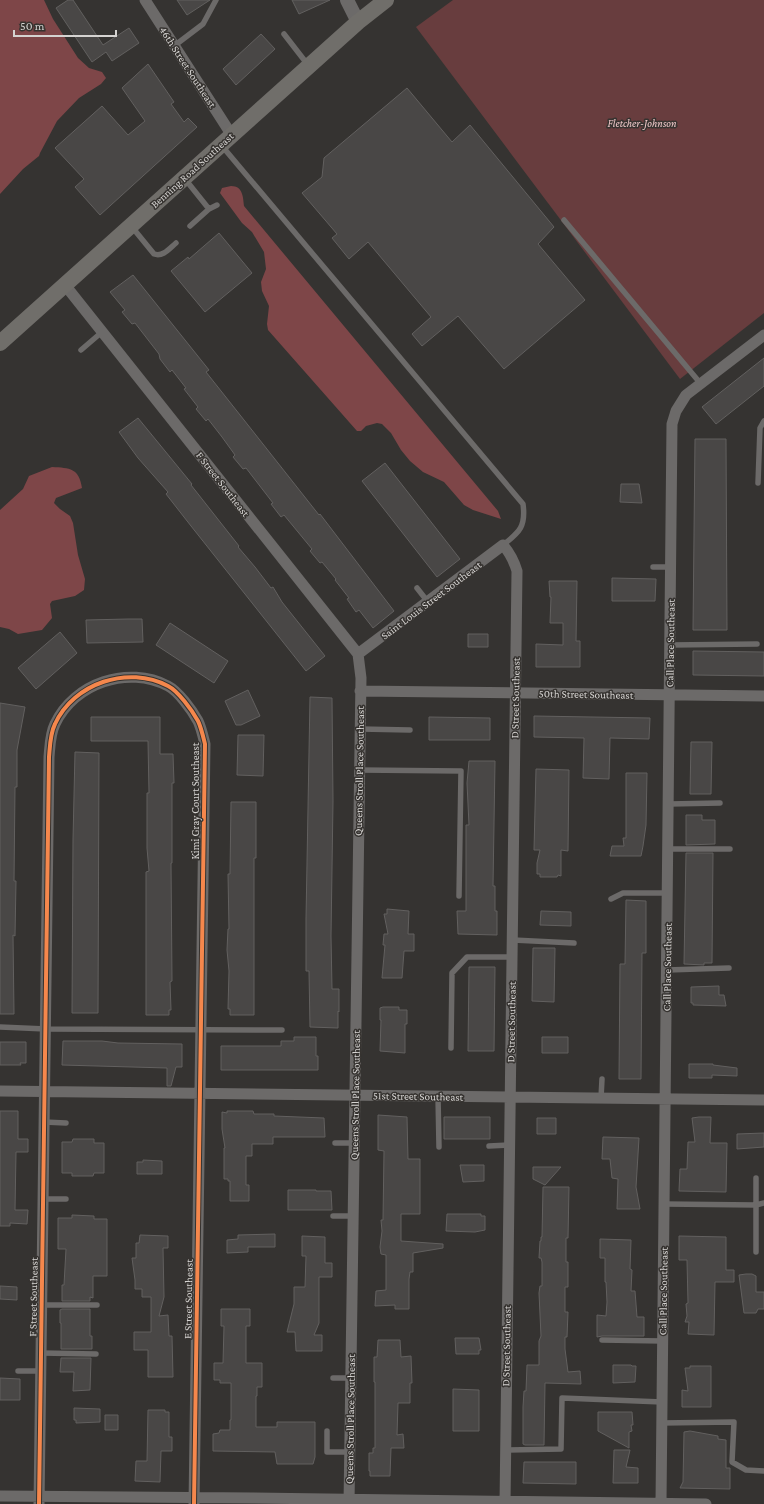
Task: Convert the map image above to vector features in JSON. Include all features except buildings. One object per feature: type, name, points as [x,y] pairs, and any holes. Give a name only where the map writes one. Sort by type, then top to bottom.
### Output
[{"type":"main road","name":"Benning Road Southeast","points":[[0,343],[226,139],[358,22],[386,0]]},
{"type":"street","name":"46th Street Southeast","points":[[145,0],[174,46],[226,139]]},
{"type":"street","points":[[347,0],[358,22]]},
{"type":"street","name":"F Street Southeast","points":[[65,285],[358,654]]},
{"type":"street","points":[[701,384],[764,335]]},
{"type":"street","name":"Call Place Southeast","points":[[661,1504],[672,430],[678,406],[686,395],[701,384]]},
{"type":"street","name":"Saint Louis Street Southeast","points":[[358,654],[503,545]]},
{"type":"street","name":"D Street Southeast","points":[[503,545],[515,561],[517,571],[505,1503]]},
{"type":"street","points":[[358,654],[361,678],[360,691]]},
{"type":"street","name":"Kimi Gray Court Southeast","points":[[45,1091],[49,757],[51,737],[63,709],[77,697],[95,684],[114,678],[133,677],[151,680],[169,686],[185,702],[198,721],[205,744],[200,1093]]},
{"type":"street","name":"50th Street Southeast","points":[[360,691],[764,696]]},
{"type":"street","name":"Queens Stroll Place Southeast","points":[[349,1502],[360,691]]},
{"type":"street","name":"51st Street Southeast","points":[[0,1091],[764,1100]]},
{"type":"street","name":"F Street Southeast","points":[[39,1500],[45,1091]]},
{"type":"street","name":"E Street Southeast","points":[[194,1501],[200,1093]]},
{"type":"street","points":[[0,1496],[39,1500],[706,1504]]},
{"type":"lane","points":[[174,46],[203,24],[216,0]]},
{"type":"lane","points":[[284,34],[309,66]]},
{"type":"lane","points":[[226,139],[523,504],[523,525],[512,538],[503,545]]},
{"type":"lane","points":[[184,177],[209,209]]},
{"type":"lane","points":[[190,226],[209,209],[217,205]]},
{"type":"lane","points":[[564,220],[701,384]]},
{"type":"lane","points":[[131,225],[154,254],[162,255],[176,243]]},
{"type":"lane","points":[[81,350],[102,332]]},
{"type":"lane","points":[[758,483],[760,428],[764,421]]},
{"type":"lane","points":[[653,567],[671,566]]},
{"type":"lane","points":[[417,588],[428,602]]},
{"type":"lane","points":[[670,644],[757,644]]},
{"type":"lane","points":[[359,729],[410,730]]},
{"type":"lane","points":[[359,770],[461,771],[459,896]]},
{"type":"lane","points":[[669,804],[720,803]]},
{"type":"lane","points":[[668,849],[730,849]]},
{"type":"lane","points":[[610,899],[623,893],[668,893]]},
{"type":"lane","points":[[513,940],[574,943]]},
{"type":"lane","points":[[451,1048],[452,973],[467,957],[512,957]]},
{"type":"lane","points":[[667,970],[730,968]]},
{"type":"lane","points":[[0,1027],[46,1029],[282,1030]]},
{"type":"lane","points":[[602,1079],[602,1098]]},
{"type":"lane","points":[[438,1096],[439,1147]]},
{"type":"lane","points":[[44,1122],[66,1123]]},
{"type":"lane","points":[[335,1143],[354,1143]]},
{"type":"lane","points":[[489,1146],[509,1145]]},
{"type":"lane","points":[[756,1178],[756,1252]]},
{"type":"lane","points":[[44,1199],[66,1199]]},
{"type":"lane","points":[[664,1204],[756,1205],[764,1203]]},
{"type":"lane","points":[[333,1216],[354,1216]]},
{"type":"lane","points":[[42,1305],[98,1305]]},
{"type":"lane","points":[[602,1340],[662,1341]]},
{"type":"lane","points":[[41,1353],[96,1354]]},
{"type":"lane","points":[[18,1371],[41,1371]]},
{"type":"lane","points":[[333,1378],[351,1378]]},
{"type":"lane","points":[[505,1450],[561,1449],[562,1398],[662,1402]]},
{"type":"lane","points":[[661,1423],[734,1422],[732,1462],[746,1470],[764,1470]]},
{"type":"lane","points":[[327,1431],[327,1452],[350,1452]]},
{"type":"green space","name":"Fletcher-Johnson","points":[[453,0],[764,0],[764,313],[680,379],[416,27]]},
{"type":"shaded area","points":[[0,0],[44,0],[53,19],[78,58],[89,68],[102,72],[106,78],[101,84],[79,98],[57,121],[39,156],[23,169],[0,194]]},
{"type":"shaded area","points":[[235,186],[240,190],[243,196],[244,206],[498,511],[501,519],[473,510],[464,505],[444,482],[423,472],[410,461],[401,450],[391,433],[382,424],[377,423],[366,426],[361,431],[357,431],[268,330],[267,324],[269,306],[262,291],[261,282],[266,269],[264,252],[252,232],[242,223],[220,193],[222,188]]},
{"type":"shaded area","points":[[52,467],[73,470],[79,476],[81,481],[82,488],[56,498],[54,503],[70,516],[73,523],[78,555],[85,579],[84,590],[75,596],[52,601],[50,604],[52,618],[42,630],[18,634],[9,629],[0,627],[0,510],[23,489],[29,476]]},
{"type":"cycle path","points":[[39,1504],[50,740],[55,724],[64,710],[75,698],[89,688],[104,682],[120,678],[136,677],[152,680],[172,688],[189,706],[198,721],[205,744],[194,1504]]}]
